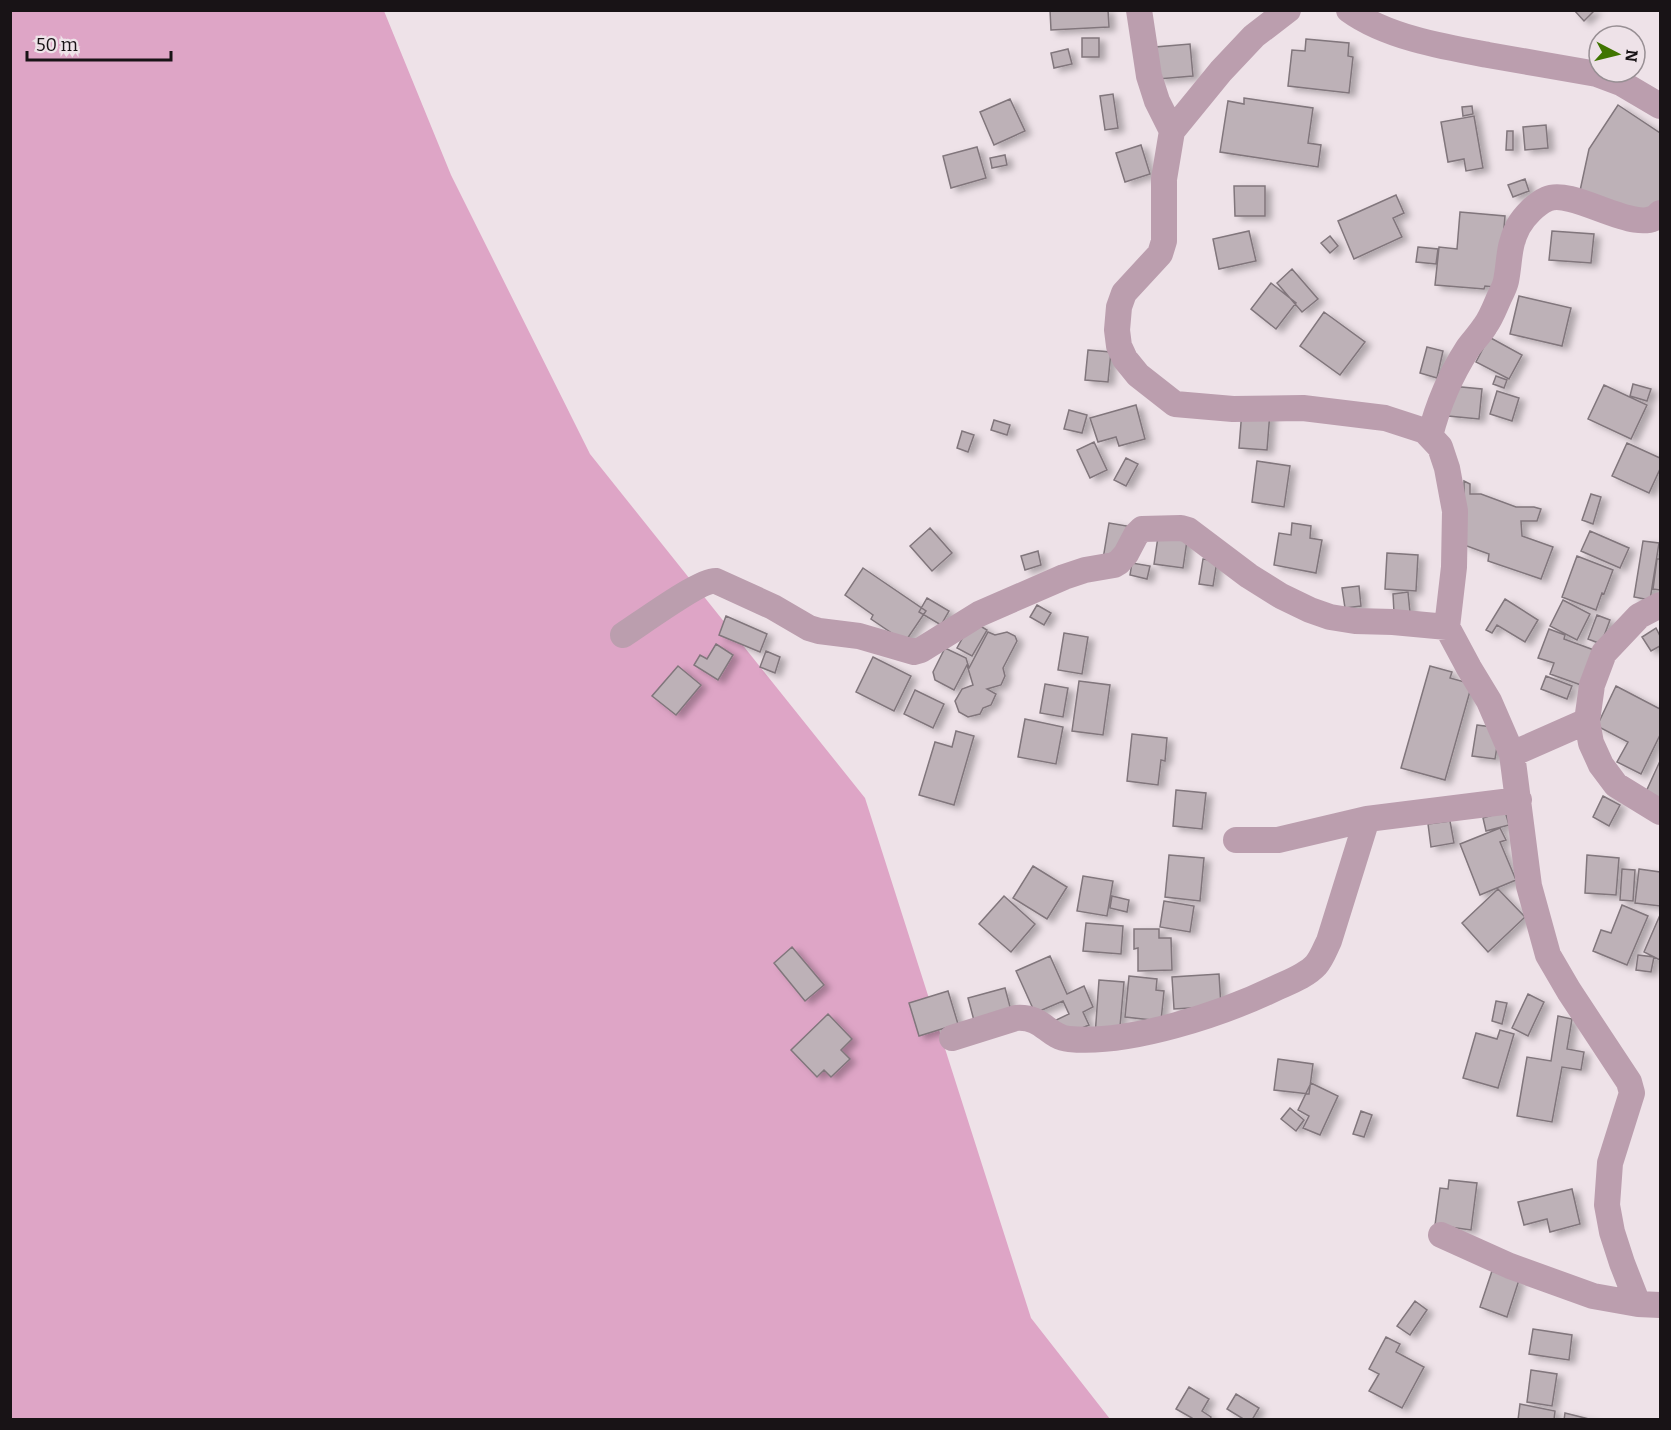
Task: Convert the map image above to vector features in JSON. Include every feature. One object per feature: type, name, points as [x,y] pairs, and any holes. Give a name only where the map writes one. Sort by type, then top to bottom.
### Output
[{"type":"street","points":[[1139,10],[1149,76],[1157,101],[1172,131]]},
{"type":"street","points":[[1288,10],[1254,36],[1221,71],[1172,131],[1164,179],[1164,241],[1160,254],[1124,293],[1119,307],[1117,330],[1119,346],[1125,359],[1138,375],[1175,404],[1233,409],[1303,408],[1385,418],[1425,431],[1440,447],[1447,468],[1455,512],[1454,567],[1447,627],[1468,668],[1489,701],[1512,754],[1529,886],[1548,955],[1629,1082],[1632,1093],[1610,1163],[1607,1205],[1615,1242],[1649,1305]]},
{"type":"street","points":[[1349,10],[1358,17],[1385,29],[1440,46],[1597,74],[1620,83],[1660,106]]},
{"type":"street","points":[[1430,436],[1443,393],[1468,349],[1486,325],[1498,300],[1506,282],[1510,244],[1519,226],[1530,212],[1546,199],[1552,198],[1576,201],[1635,220],[1650,220],[1660,213]]},
{"type":"street","points":[[623,635],[712,580],[773,607],[809,628],[859,636],[901,650],[917,652],[979,614],[1064,577],[1085,570],[1114,565],[1126,554],[1139,531],[1147,528],[1188,530],[1249,576],[1281,596],[1330,617],[1447,627]]},
{"type":"street","points":[[1660,605],[1639,616],[1604,653],[1592,685],[1587,721],[1591,743],[1601,765],[1616,785],[1660,812]]},
{"type":"street","points":[[1512,754],[1587,721]]},
{"type":"street","points":[[1236,840],[1278,840],[1368,819],[1519,800]]},
{"type":"street","points":[[952,1038],[1025,1017],[1033,1018],[1062,1038],[1097,1040],[1128,1036],[1189,1022],[1255,998],[1299,977],[1315,965],[1329,941],[1368,819]]},
{"type":"street","points":[[1441,1235],[1510,1266],[1593,1296],[1649,1305]]},
{"type":"shaded area","points":[[10,11],[384,11],[451,175],[590,454],[865,798],[1031,1318],[1110,1419],[11,1419]]},
{"type":"building","points":[[1050,10],[1108,10],[1109,27],[1051,30]]},
{"type":"building","points":[[1574,10],[1595,10],[1584,21]]},
{"type":"building","points":[[1082,38],[1099,38],[1099,57],[1082,57]]},
{"type":"building","points":[[1306,39],[1349,43],[1348,56],[1353,57],[1349,93],[1288,86],[1292,50],[1305,51]]},
{"type":"building","points":[[1190,44],[1193,76],[1158,79],[1155,47]]},
{"type":"building","points":[[1068,49],[1072,64],[1054,68],[1051,53]]},
{"type":"building","points":[[1113,94],[1118,128],[1105,130],[1100,96]]},
{"type":"building","points":[[1244,98],[1313,108],[1308,143],[1321,145],[1318,167],[1220,152],[1228,101],[1244,104]]},
{"type":"building","points":[[1010,99],[1025,131],[994,145],[980,112]]},
{"type":"building","points":[[1618,105],[1660,133],[1660,207],[1653,220],[1578,200],[1589,149]]},
{"type":"building","points":[[1472,106],[1473,114],[1463,116],[1462,107]]},
{"type":"building","points":[[1474,116],[1483,168],[1466,171],[1464,159],[1448,162],[1441,122]]},
{"type":"building","points":[[1546,125],[1548,148],[1525,150],[1523,127]]},
{"type":"building","points":[[1507,131],[1513,131],[1513,150],[1506,150]]},
{"type":"building","points":[[1141,145],[1150,174],[1125,182],[1116,153]]},
{"type":"building","points":[[977,147],[986,178],[951,188],[943,156]]},
{"type":"building","points":[[1005,155],[1007,165],[992,168],[990,158]]},
{"type":"building","points":[[1525,179],[1529,191],[1513,197],[1508,185]]},
{"type":"building","points":[[1234,186],[1265,186],[1265,216],[1235,216]]},
{"type":"building","points":[[1396,195],[1404,213],[1393,218],[1402,237],[1354,259],[1338,221]]},
{"type":"building","points":[[1460,212],[1505,216],[1503,240],[1505,288],[1485,286],[1484,289],[1435,285],[1439,247],[1457,249]]},
{"type":"building","points":[[1249,231],[1256,261],[1219,269],[1213,239]]},
{"type":"building","points":[[1552,231],[1594,234],[1591,263],[1549,260]]},
{"type":"building","points":[[1330,236],[1338,246],[1330,253],[1321,243]]},
{"type":"building","points":[[1418,247],[1438,249],[1436,264],[1416,262]]},
{"type":"building","points":[[1292,269],[1318,299],[1302,312],[1277,283]]},
{"type":"building","points":[[1271,283],[1296,303],[1276,329],[1251,309]]},
{"type":"building","points":[[1519,296],[1571,308],[1562,346],[1510,334]]},
{"type":"building","points":[[1324,312],[1365,342],[1340,375],[1300,346]]},
{"type":"building","points":[[1489,337],[1522,355],[1509,379],[1476,362]]},
{"type":"building","points":[[1427,347],[1443,351],[1437,378],[1420,373]]},
{"type":"building","points":[[1088,350],[1111,352],[1108,382],[1085,380]]},
{"type":"building","points":[[1496,376],[1507,380],[1504,388],[1493,384]]},
{"type":"building","points":[[1633,384],[1651,389],[1647,401],[1630,396]]},
{"type":"building","points":[[1604,385],[1647,405],[1631,439],[1588,419]]},
{"type":"building","points":[[1451,386],[1482,389],[1479,419],[1448,416]]},
{"type":"building","points":[[1497,391],[1519,398],[1512,421],[1490,414]]},
{"type":"building","points":[[1136,405],[1145,439],[1119,446],[1116,437],[1098,442],[1090,418]]},
{"type":"building","points":[[1069,410],[1087,415],[1082,433],[1064,429]]},
{"type":"building","points":[[1242,410],[1270,412],[1267,450],[1239,448]]},
{"type":"building","points":[[994,420],[1010,425],[1007,435],[991,430]]},
{"type":"building","points":[[962,431],[974,435],[968,452],[957,448]]},
{"type":"building","points":[[1094,442],[1107,470],[1090,478],[1077,450]]},
{"type":"building","points":[[1627,443],[1660,458],[1660,469],[1649,493],[1612,476]]},
{"type":"building","points":[[1126,458],[1138,464],[1126,486],[1114,480]]},
{"type":"building","points":[[1257,461],[1290,466],[1284,507],[1252,502]]},
{"type":"building","points":[[1464,481],[1470,484],[1470,494],[1481,494],[1516,507],[1541,509],[1537,521],[1521,521],[1522,536],[1553,547],[1541,579],[1488,561],[1489,554],[1464,545]]},
{"type":"building","points":[[1591,494],[1601,497],[1593,524],[1582,520]]},
{"type":"building","points":[[1109,523],[1127,526],[1120,562],[1103,559]]},
{"type":"building","points":[[1292,523],[1311,526],[1310,538],[1322,540],[1316,573],[1274,565],[1279,533],[1291,535]]},
{"type":"building","points":[[930,528],[952,553],[932,571],[910,546]]},
{"type":"building","points":[[1159,530],[1188,534],[1183,568],[1154,564]]},
{"type":"building","points":[[1590,531],[1629,548],[1620,568],[1581,551]]},
{"type":"building","points":[[1643,541],[1659,543],[1650,600],[1634,597]]},
{"type":"building","points":[[1038,551],[1041,565],[1025,570],[1021,556]]},
{"type":"building","points":[[1387,553],[1418,555],[1416,591],[1385,589]]},
{"type":"building","points":[[1577,556],[1613,570],[1596,610],[1562,597]]},
{"type":"building","points":[[1203,559],[1217,561],[1213,586],[1199,584]]},
{"type":"building","points":[[1657,559],[1660,559],[1660,590],[1653,589]]},
{"type":"building","points":[[1132,563],[1150,566],[1147,579],[1130,575]]},
{"type":"building","points":[[863,568],[926,611],[905,642],[871,619],[873,615],[845,595]]},
{"type":"building","points":[[1359,586],[1361,606],[1345,608],[1342,588]]},
{"type":"building","points":[[1408,592],[1410,612],[1394,613],[1393,594]]},
{"type":"building","points":[[927,598],[949,611],[941,625],[919,612]]},
{"type":"building","points":[[1505,599],[1538,620],[1525,642],[1497,625],[1492,633],[1486,630]]},
{"type":"building","points":[[1563,600],[1590,614],[1577,640],[1550,626]]},
{"type":"building","points":[[1037,605],[1051,613],[1044,625],[1030,617]]},
{"type":"building","points":[[1597,615],[1610,620],[1601,644],[1588,639]]},
{"type":"building","points":[[726,616],[767,634],[760,652],[719,635]]},
{"type":"building","points":[[972,621],[987,630],[972,656],[957,648]]},
{"type":"building","points":[[1656,628],[1660,636],[1660,646],[1651,651],[1642,637]]},
{"type":"building","points":[[1549,629],[1565,635],[1564,639],[1594,650],[1581,685],[1550,674],[1554,663],[1538,658]]},
{"type":"building","points":[[988,632],[995,635],[1007,632],[1015,636],[1017,641],[1003,668],[1005,676],[1001,685],[987,689],[996,694],[991,705],[983,708],[980,714],[968,717],[959,712],[955,701],[962,689],[973,685],[967,665],[954,690],[935,680],[933,672],[945,648],[966,658],[969,668]]},
{"type":"building","points":[[1064,633],[1088,637],[1082,674],[1058,670]]},
{"type":"building","points":[[716,644],[733,655],[718,680],[694,665],[700,655],[707,659]]},
{"type":"building","points":[[766,651],[780,657],[775,673],[760,667]]},
{"type":"building","points":[[873,657],[911,676],[894,711],[856,692]]},
{"type":"building","points":[[678,666],[701,685],[676,715],[652,696]]},
{"type":"building","points":[[1430,666],[1452,672],[1450,678],[1472,684],[1445,780],[1401,768]]},
{"type":"building","points":[[1546,676],[1572,686],[1567,699],[1541,689]]},
{"type":"building","points":[[1079,681],[1110,685],[1103,735],[1072,731]]},
{"type":"building","points":[[1045,684],[1068,688],[1063,717],[1040,713]]},
{"type":"building","points":[[1616,686],[1660,709],[1660,735],[1641,774],[1617,762],[1628,742],[1597,726]]},
{"type":"building","points":[[915,690],[944,704],[933,728],[904,714]]},
{"type":"building","points":[[1025,719],[1063,727],[1056,764],[1018,757]]},
{"type":"building","points":[[1477,725],[1500,728],[1495,759],[1472,756]]},
{"type":"building","points":[[956,731],[974,736],[954,805],[919,795],[935,742],[952,747]]},
{"type":"building","points":[[1132,734],[1167,738],[1165,761],[1161,760],[1158,785],[1127,781]]},
{"type":"building","points":[[1660,761],[1660,801],[1645,794]]},
{"type":"building","points":[[1176,790],[1206,793],[1202,829],[1173,826]]},
{"type":"building","points":[[1603,796],[1620,805],[1609,826],[1593,817]]},
{"type":"building","points":[[1505,811],[1509,825],[1486,831],[1483,818]]},
{"type":"building","points":[[1450,821],[1454,843],[1431,847],[1428,824]]},
{"type":"building","points":[[1500,828],[1506,840],[1500,842],[1516,880],[1480,895],[1460,844]]},
{"type":"building","points":[[1169,855],[1204,858],[1200,901],[1165,897]]},
{"type":"building","points":[[1587,855],[1619,858],[1616,895],[1585,893]]},
{"type":"building","points":[[1033,866],[1067,887],[1047,919],[1013,898]]},
{"type":"building","points":[[1622,869],[1635,870],[1633,901],[1620,900]]},
{"type":"building","points":[[1639,869],[1660,872],[1660,906],[1635,903]]},
{"type":"building","points":[[1083,876],[1113,881],[1107,916],[1077,911]]},
{"type":"building","points":[[1498,889],[1525,917],[1488,952],[1462,923]]},
{"type":"building","points":[[1004,896],[1035,924],[1011,952],[979,924]]},
{"type":"building","points":[[1112,896],[1129,900],[1127,912],[1110,908]]},
{"type":"building","points":[[1164,901],[1194,906],[1190,932],[1160,927]]},
{"type":"building","points":[[1622,905],[1648,916],[1627,965],[1593,951],[1601,930],[1611,933]]},
{"type":"building","points":[[1660,915],[1660,960],[1644,952]]},
{"type":"building","points":[[1086,923],[1123,926],[1121,954],[1083,951]]},
{"type":"building","points":[[1134,929],[1159,929],[1159,938],[1171,938],[1172,970],[1138,971],[1138,948],[1134,949]]},
{"type":"building","points":[[792,947],[824,985],[805,1001],[774,963]]},
{"type":"building","points":[[1638,955],[1654,957],[1651,972],[1636,970]]},
{"type":"building","points":[[1050,956],[1067,994],[1084,986],[1093,1007],[1083,1012],[1089,1025],[1061,1037],[1054,1021],[1069,1014],[1063,1001],[1035,1013],[1016,971]]},
{"type":"building","points":[[1219,974],[1221,1006],[1174,1009],[1172,977]]},
{"type":"building","points":[[1129,976],[1157,979],[1156,990],[1164,991],[1161,1021],[1125,1017]]},
{"type":"building","points":[[1099,980],[1124,982],[1119,1038],[1095,1036]]},
{"type":"building","points":[[1005,988],[1013,1018],[976,1028],[968,998]]},
{"type":"building","points":[[948,991],[958,1024],[919,1036],[909,1003]]},
{"type":"building","points":[[1528,994],[1544,1002],[1528,1036],[1512,1028]]},
{"type":"building","points":[[1496,1001],[1507,1003],[1502,1024],[1492,1021]]},
{"type":"building","points":[[828,1014],[852,1039],[841,1050],[850,1059],[831,1077],[824,1070],[817,1077],[791,1050]]},
{"type":"building","points":[[1558,1016],[1572,1019],[1567,1049],[1584,1052],[1581,1070],[1562,1067],[1552,1122],[1517,1116],[1527,1057],[1551,1061]]},
{"type":"building","points":[[1500,1030],[1514,1034],[1498,1088],[1463,1078],[1476,1033],[1497,1039]]},
{"type":"building","points":[[1278,1059],[1313,1064],[1309,1094],[1274,1090]]},
{"type":"building","points":[[1311,1083],[1338,1096],[1320,1135],[1303,1128],[1309,1116],[1298,1110]]},
{"type":"building","points":[[1290,1108],[1304,1120],[1296,1131],[1281,1119]]},
{"type":"building","points":[[1361,1111],[1372,1115],[1364,1137],[1353,1134]]},
{"type":"building","points":[[1449,1180],[1477,1183],[1471,1230],[1435,1225],[1440,1188],[1448,1189]]},
{"type":"building","points":[[1572,1189],[1580,1224],[1550,1232],[1547,1219],[1524,1225],[1518,1202]]},
{"type":"building","points":[[1492,1271],[1519,1280],[1507,1317],[1480,1307]]},
{"type":"building","points":[[1415,1301],[1427,1310],[1410,1335],[1397,1326]]},
{"type":"building","points":[[1533,1329],[1572,1335],[1569,1360],[1529,1354]]},
{"type":"building","points":[[1386,1337],[1400,1344],[1396,1352],[1424,1367],[1402,1408],[1369,1391],[1379,1374],[1369,1369]]},
{"type":"building","points":[[1531,1370],[1557,1374],[1552,1406],[1527,1402]]},
{"type":"building","points":[[1189,1387],[1209,1399],[1202,1411],[1211,1417],[1210,1420],[1192,1420],[1176,1409]]},
{"type":"building","points":[[1236,1394],[1259,1408],[1252,1420],[1245,1420],[1227,1409]]},
{"type":"building","points":[[1520,1404],[1555,1411],[1554,1420],[1518,1420]]},
{"type":"building","points":[[1565,1413],[1593,1420],[1564,1420]]}]
